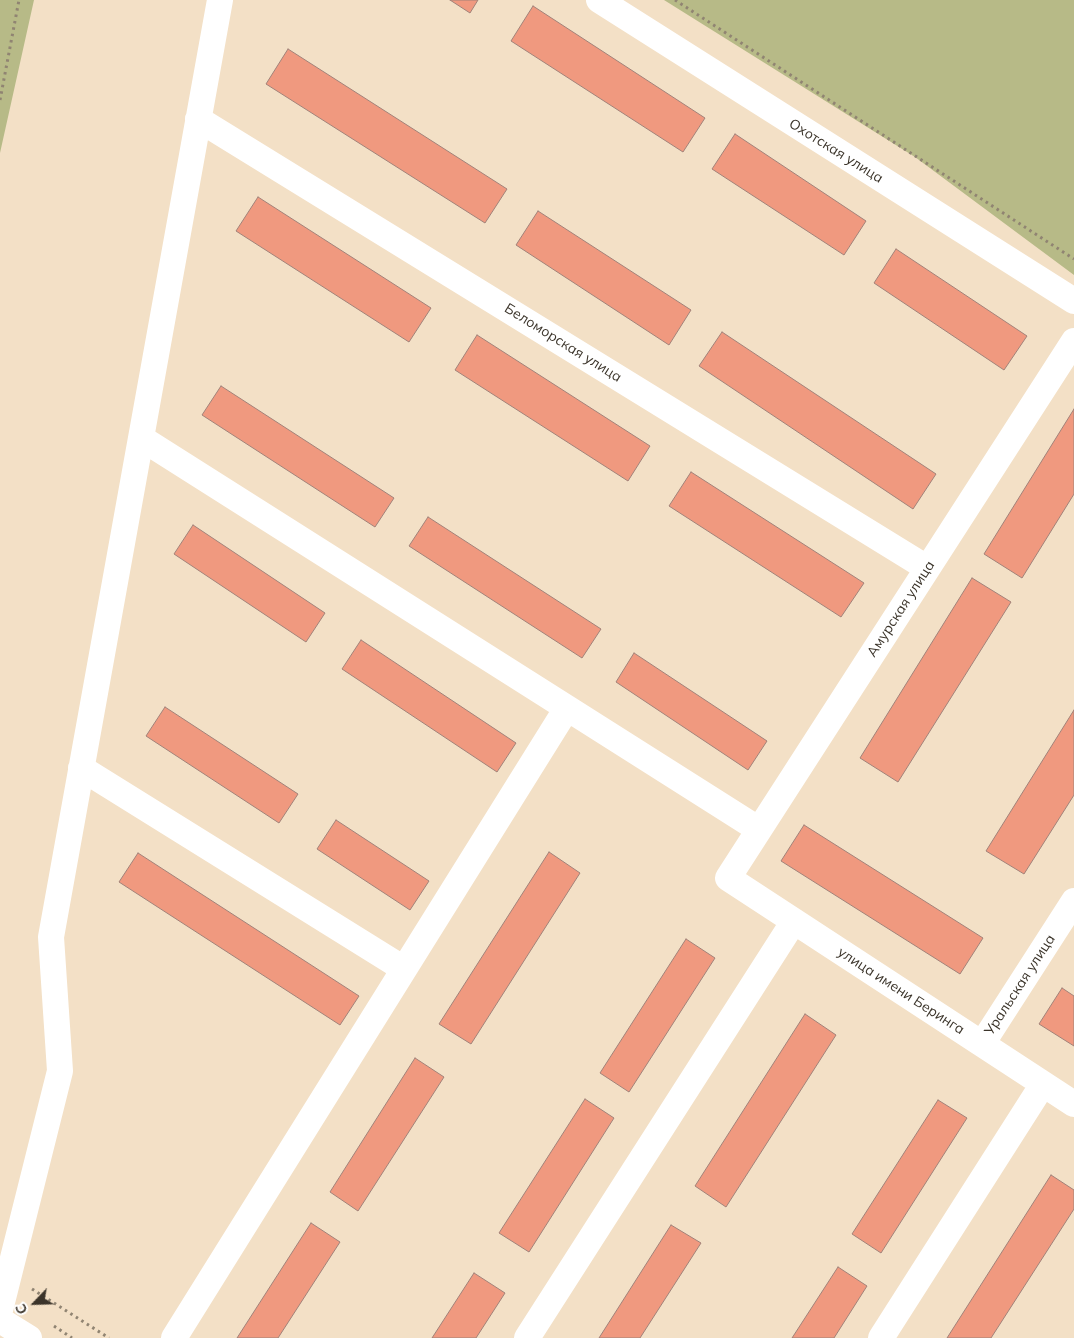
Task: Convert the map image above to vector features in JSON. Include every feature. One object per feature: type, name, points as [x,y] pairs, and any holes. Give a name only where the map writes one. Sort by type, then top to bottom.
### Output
[{"type":"street","points":[[0,1310],[60,1071],[51,937],[220,0]]},
{"type":"street","name":"Охотская улица","points":[[598,0],[1074,301]]},
{"type":"street","name":"Беломорская улица","points":[[198,119],[927,568]]},
{"type":"street","name":"Амурская улица","points":[[728,878],[1074,341]]},
{"type":"street","points":[[140,438],[758,830]]},
{"type":"street","points":[[174,1338],[567,708]]},
{"type":"street","points":[[81,768],[404,969]]},
{"type":"street","name":"улица имени Беринга","points":[[728,878],[1074,1104]]},
{"type":"street","name":"Уральская улица","points":[[982,1044],[1074,901]]},
{"type":"street","points":[[527,1338],[794,921]]},
{"type":"street","points":[[881,1338],[1043,1084]]},
{"type":"street","points":[[0,1320],[28,1338]]},
{"type":"path","points":[[0,100],[19,0]]},
{"type":"path","points":[[675,0],[1074,259]]},
{"type":"path","points":[[9,1274],[109,1338]]},
{"type":"green space","points":[[0,0],[34,0],[0,153]]},
{"type":"green space","points":[[664,0],[1074,0],[1074,275],[915,157]]},
{"type":"building","points":[[450,0],[478,0],[470,13]]},
{"type":"building","points":[[533,6],[705,118],[683,152],[511,41]]},
{"type":"building","points":[[288,49],[507,189],[485,223],[266,84]]},
{"type":"building","points":[[735,134],[866,221],[844,255],[712,169]]},
{"type":"building","points":[[258,197],[431,308],[409,342],[236,231]]},
{"type":"building","points":[[538,211],[691,310],[669,345],[516,245]]},
{"type":"building","points":[[896,249],[1027,336],[1004,370],[874,283]]},
{"type":"building","points":[[722,332],[936,474],[913,509],[699,366]]},
{"type":"building","points":[[477,335],[650,446],[628,481],[455,370]]},
{"type":"building","points":[[221,386],[394,498],[375,527],[202,415]]},
{"type":"building","points":[[1074,409],[1074,494],[1022,578],[984,554]]},
{"type":"building","points":[[691,472],[864,583],[841,617],[669,506]]},
{"type":"building","points":[[428,517],[601,629],[582,658],[409,546]]},
{"type":"building","points":[[193,525],[325,613],[306,642],[174,554]]},
{"type":"building","points":[[972,578],[1011,602],[898,782],[860,758]]},
{"type":"building","points":[[361,640],[516,743],[497,772],[342,669]]},
{"type":"building","points":[[634,653],[767,741],[748,770],[616,682]]},
{"type":"building","points":[[165,707],[298,794],[279,823],[146,736]]},
{"type":"building","points":[[1074,710],[1074,795],[1024,874],[986,851]]},
{"type":"building","points":[[336,820],[429,881],[410,910],[317,849]]},
{"type":"building","points":[[804,825],[983,938],[960,974],[781,861]]},
{"type":"building","points":[[549,852],[580,873],[471,1044],[439,1024]]},
{"type":"building","points":[[138,853],[359,996],[340,1025],[119,882]]},
{"type":"building","points":[[686,939],[715,958],[629,1092],[600,1073]]},
{"type":"building","points":[[1062,988],[1074,996],[1074,1046],[1039,1024]]},
{"type":"building","points":[[805,1014],[836,1035],[726,1207],[695,1186]]},
{"type":"building","points":[[415,1058],[444,1077],[358,1211],[330,1192]]},
{"type":"building","points":[[585,1099],[614,1118],[529,1252],[499,1233]]},
{"type":"building","points":[[938,1100],[967,1118],[881,1253],[852,1234]]},
{"type":"building","points":[[1051,1175],[1074,1190],[1074,1209],[991,1338],[947,1338]]},
{"type":"building","points":[[311,1223],[340,1242],[278,1338],[237,1338]]},
{"type":"building","points":[[671,1225],[701,1243],[640,1338],[599,1338]]},
{"type":"building","points":[[838,1267],[867,1286],[834,1338],[792,1338]]},
{"type":"building","points":[[474,1273],[505,1293],[476,1338],[432,1338]]}]
